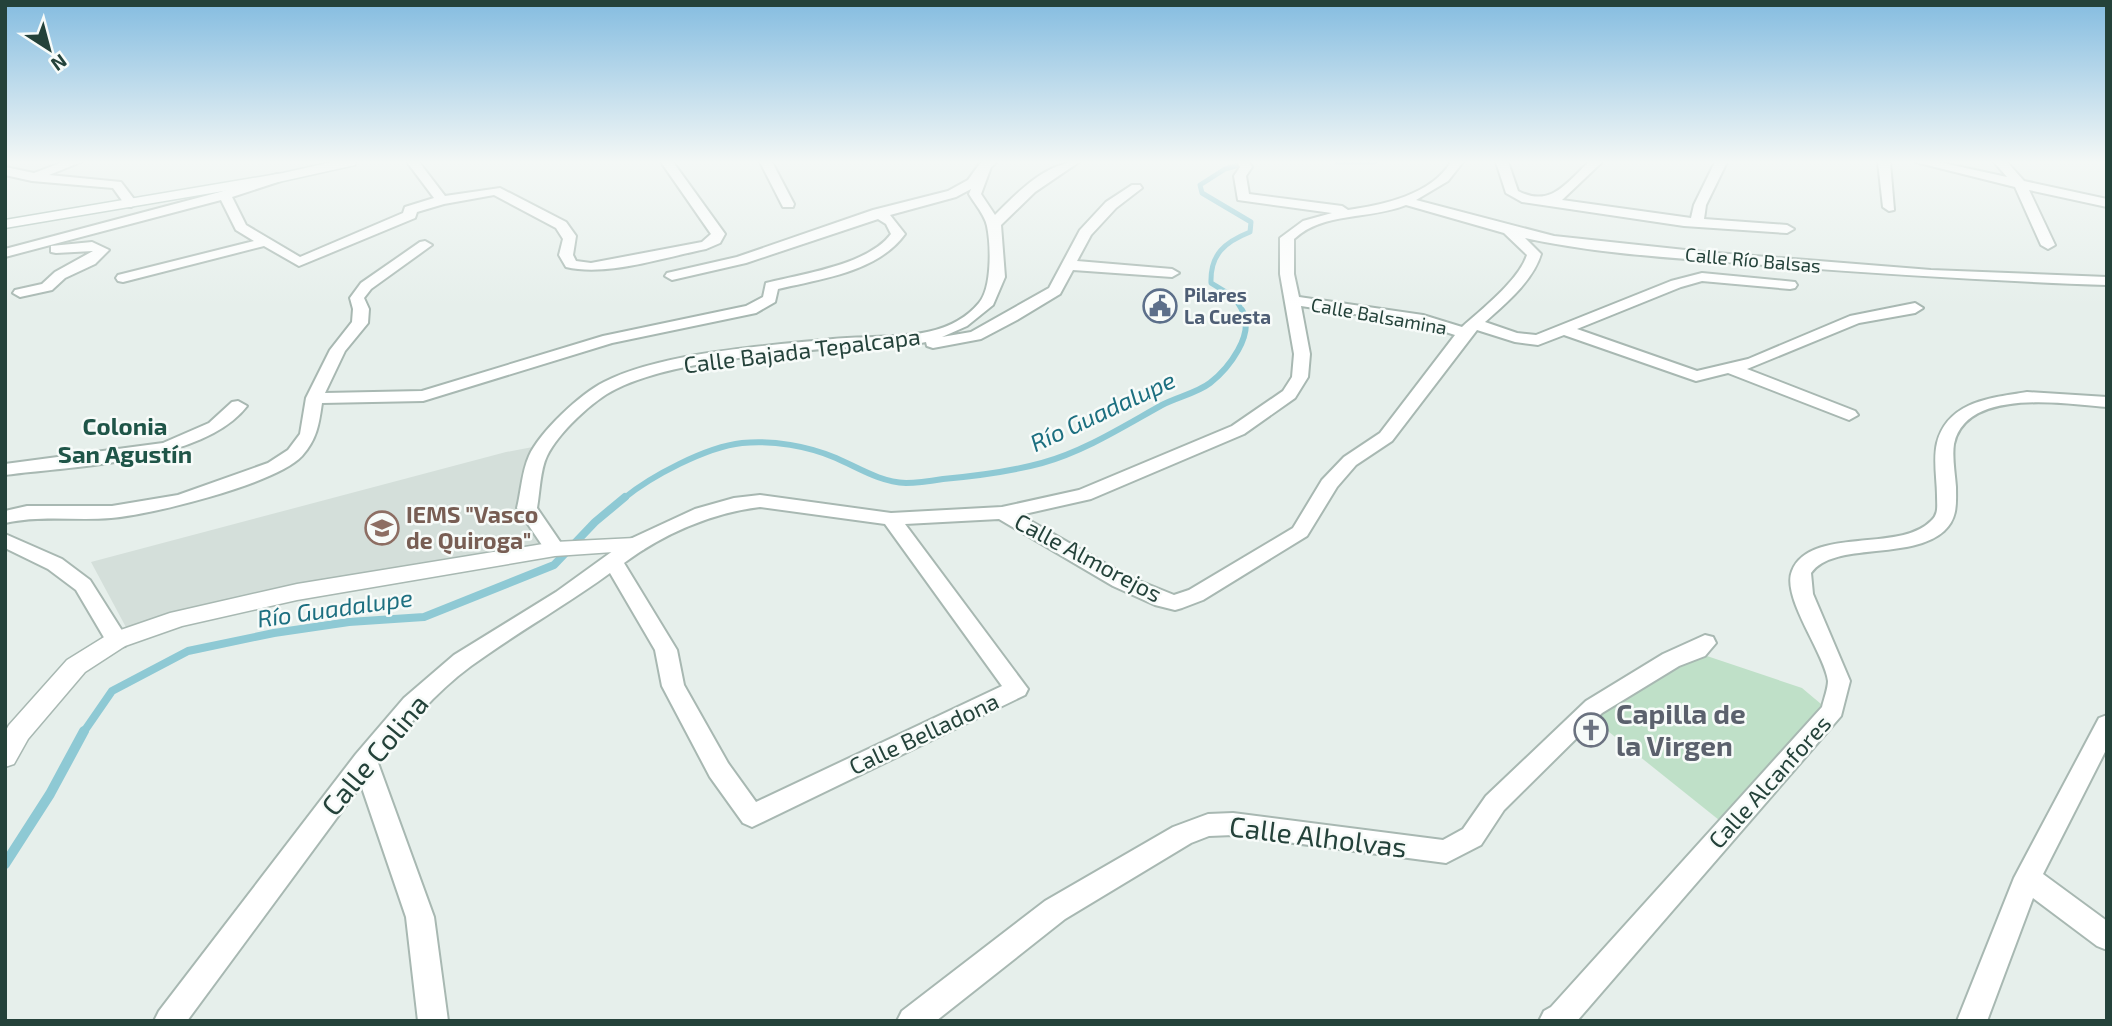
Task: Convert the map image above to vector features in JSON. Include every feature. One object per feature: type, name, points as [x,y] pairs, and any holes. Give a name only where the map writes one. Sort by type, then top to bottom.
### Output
[{"type":"street","points":[[5,224],[90,210]]},
{"type":"street","points":[[5,254],[170,210]]},
{"type":"street","points":[[232,210],[241,227],[299,262],[410,215],[410,210]]},
{"type":"street","points":[[532,210],[561,225],[568,232],[571,241],[566,255],[571,264],[591,267],[706,245],[715,240],[718,234],[702,210]]},
{"type":"street","points":[[671,276],[741,260],[890,210]]},
{"type":"street","points":[[986,210],[995,223],[1008,210]]},
{"type":"street","points":[[904,342],[936,344],[975,336],[1055,291],[1085,233],[1106,210]]},
{"type":"street","points":[[1347,210],[1364,212],[1372,210]]},
{"type":"street","name":"Calle Río Balsas","points":[[1441,210],[1553,240],[1704,256],[1931,274],[2107,281]]},
{"type":"street","points":[[1603,210],[1697,223],[1787,229]]},
{"type":"street","points":[[1697,223],[1699,210]]},
{"type":"street","points":[[2032,210],[2048,244]]},
{"type":"street","name":"Calle Colina","points":[[169,1021],[365,761],[412,704],[461,661],[563,597],[635,545],[702,513],[734,504],[760,501],[891,519],[1002,513],[1083,495],[1238,430],[1289,394],[1300,377],[1302,354],[1287,274],[1287,237],[1307,224],[1364,212]]},
{"type":"street","points":[[314,398],[423,396],[609,339],[751,310],[771,299],[771,286],[837,268],[876,254],[894,243],[898,234],[895,227],[878,213]]},
{"type":"street","name":"Calle Bajada Tepalcapa","points":[[556,549],[527,508],[538,456],[564,421],[608,386],[648,371],[719,357],[837,343],[904,342],[928,337],[962,323],[986,305],[998,277],[995,261],[995,223]]},
{"type":"street","name":"Calle Almorejos","points":[[1002,513],[1120,581],[1162,600],[1175,603],[1185,600],[1300,532],[1329,484],[1350,461],[1386,437],[1469,328],[1504,296],[1531,264],[1534,254],[1509,230]]},
{"type":"street","points":[[123,278],[265,242]]},
{"type":"street","points":[[5,517],[27,512],[112,512],[182,500],[274,467],[294,454],[309,434],[314,398],[338,350],[360,323],[361,309],[357,298],[366,286],[425,245]]},
{"type":"street","points":[[5,254],[86,247],[102,250],[93,258],[55,275],[47,287],[20,293]]},
{"type":"street","points":[[1070,265],[1172,273]]},
{"type":"street","name":"Calle Balsamina","points":[[1294,301],[1538,340],[1676,284],[1702,277],[1790,285]]},
{"type":"street","points":[[1563,330],[1696,376],[1753,363],[1855,319],[1915,307]]},
{"type":"street","points":[[1728,367],[1849,415]]},
{"type":"street","name":"Calle Alcanfores","points":[[1554,1021],[1561,1017],[1833,710],[1839,681],[1803,594],[1801,573],[1811,559],[1832,552],[1916,539],[1938,526],[1947,512],[1945,445],[1951,430],[1964,414],[1982,405],[2004,399],[2059,397],[2107,402]]},
{"type":"street","points":[[5,470],[167,448],[215,427],[238,406]]},
{"type":"street","name":"Calle Belladona","points":[[613,562],[666,650],[673,686],[719,770],[752,816],[1017,689],[891,519]]},
{"type":"street","points":[[5,540],[55,564],[83,585],[117,640]]},
{"type":"street","points":[[5,757],[18,732],[76,666],[117,640],[178,619],[297,592],[556,549],[635,545]]},
{"type":"street","name":"Calle Alholvas","points":[[912,1021],[1055,911],[1182,835],[1208,825],[1233,824],[1446,852],[1472,837],[1495,803],[1594,708],[1671,660],[1697,650],[1705,643]]},
{"type":"street","points":[[1972,1021],[2027,878],[2107,724]]},
{"type":"street","points":[[365,761],[420,917],[433,1021]]},
{"type":"street","points":[[2027,878],[2107,937]]},
{"type":"shaded area","name":"IEMS \"Vasco de Quiroga\"","points":[[538,446],[530,457],[547,548],[128,631],[91,562],[506,452]]},
{"type":"green space","points":[[1698,653],[1802,688],[1827,709],[1724,824],[1589,716]]},
{"type":"waterway","name":"Río Guadalupe","points":[[1231,210],[1251,222],[1250,232],[1233,240],[1221,250],[1213,264],[1211,283],[1234,297],[1242,311]]},
{"type":"waterway","name":"Río Guadalupe","points":[[623,499],[648,481],[696,456],[742,443],[766,442],[802,447],[836,458],[878,477],[906,483],[993,473],[1042,463],[1089,445],[1162,405],[1210,383],[1232,360],[1243,340],[1245,319],[1242,311]]},
{"type":"waterway","name":"Río Guadalupe","points":[[83,733],[112,691],[188,651],[274,633],[349,622],[424,617],[554,565],[595,522],[625,497]]},
{"type":"waterway","name":"Río Guadalupe","points":[[5,864],[50,794],[84,731]]},
{"type":"place","name":"Pilares La Cuesta","points":[[1160,306]]},
{"type":"place","name":"IEMS \"Vasco de Quiroga\"","points":[[382,528]]},
{"type":"place","name":"Capilla de la Virgen","points":[[1591,730]]},
{"type":"district","name":"Colonia San Agustín","points":[[125,441]]}]
